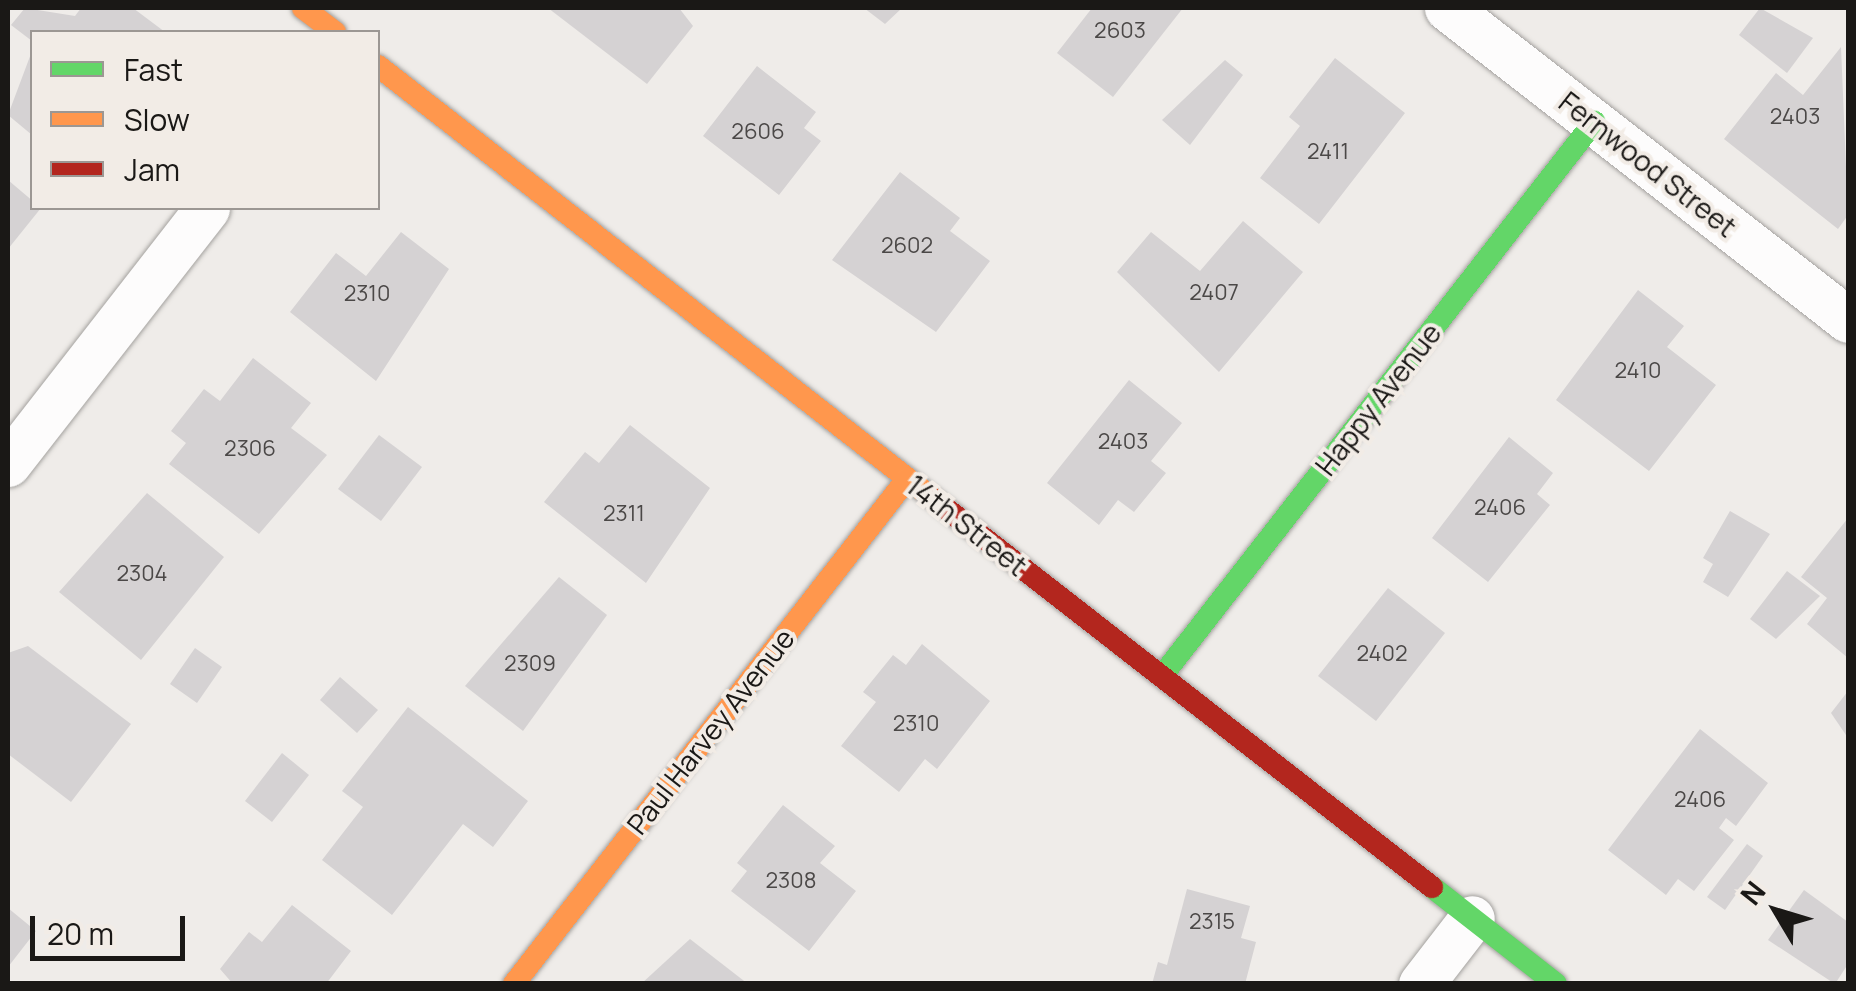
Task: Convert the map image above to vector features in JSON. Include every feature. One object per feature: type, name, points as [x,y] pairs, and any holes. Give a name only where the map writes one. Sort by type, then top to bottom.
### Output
[{"type":"street","points":[[303,8],[332,30]]},
{"type":"street","name":"Fernwood Street","points":[[1447,8],[1848,320]]},
{"type":"street","name":"14th Street","points":[[380,68],[1556,984]]},
{"type":"street","name":"Happy Avenue","points":[[1162,676],[1594,122]]},
{"type":"street","points":[[8,464],[205,210]]},
{"type":"street","name":"Paul Harvey Avenue","points":[[514,984],[907,478]]},
{"type":"street","points":[[1421,984],[1472,918]]},
{"type":"building","points":[[25,8],[75,16],[81,8],[133,8],[162,30],[30,30],[30,39],[11,25]]},
{"type":"building","points":[[548,8],[679,8],[693,26],[647,84]]},
{"type":"building","points":[[864,8],[902,8],[885,24]]},
{"type":"building","points":[[1092,8],[1183,8],[1113,97],[1057,53]]},
{"type":"building","points":[[1760,8],[1813,38],[1787,73],[1739,35]]},
{"type":"building","points":[[1841,47],[1848,215],[1838,229],[1724,139],[1776,73],[1803,95]]},
{"type":"building","points":[[30,56],[30,133],[8,115]]},
{"type":"building","points":[[1335,58],[1405,113],[1319,224],[1260,178],[1300,126],[1289,117]]},
{"type":"building","points":[[1225,60],[1243,75],[1190,145],[1162,120]]},
{"type":"building","points":[[757,66],[816,112],[804,128],[821,141],[779,195],[703,136]]},
{"type":"building","points":[[900,172],[960,218],[950,231],[990,261],[936,332],[832,260]]},
{"type":"building","points":[[8,180],[30,199],[30,210],[39,210],[8,249]]},
{"type":"building","points":[[1243,221],[1303,272],[1219,372],[1117,272],[1151,232],[1200,271]]},
{"type":"building","points":[[401,232],[449,269],[376,381],[290,312],[336,253],[366,276]]},
{"type":"building","points":[[1638,290],[1684,326],[1667,347],[1716,385],[1649,471],[1556,400]]},
{"type":"building","points":[[253,358],[311,403],[291,428],[327,455],[259,534],[169,464],[186,443],[171,431],[204,389],[220,401]]},
{"type":"building","points":[[1129,380],[1182,423],[1151,461],[1166,473],[1134,512],[1118,500],[1099,525],[1047,483]]},
{"type":"building","points":[[630,425],[710,488],[646,583],[544,502],[585,452],[599,463]]},
{"type":"building","points":[[379,435],[422,467],[381,521],[338,489]]},
{"type":"building","points":[[1509,437],[1553,473],[1537,494],[1550,505],[1488,582],[1432,538]]},
{"type":"building","points":[[147,493],[224,557],[141,660],[59,592]]},
{"type":"building","points":[[1730,511],[1770,534],[1728,597],[1703,582],[1713,564],[1703,558]]},
{"type":"building","points":[[1848,518],[1848,658],[1807,624],[1827,598],[1801,577]]},
{"type":"building","points":[[1787,571],[1820,596],[1776,639],[1750,619]]},
{"type":"building","points":[[559,577],[607,615],[523,731],[465,686]]},
{"type":"building","points":[[1388,588],[1445,633],[1376,721],[1318,676]]},
{"type":"building","points":[[922,644],[990,701],[937,769],[925,759],[899,792],[841,746],[876,702],[863,692],[893,655],[906,665]]},
{"type":"building","points":[[28,646],[131,724],[71,802],[8,754],[8,653]]},
{"type":"building","points":[[195,648],[222,667],[197,703],[170,684]]},
{"type":"building","points":[[340,677],[378,710],[357,733],[320,700]]},
{"type":"building","points":[[1848,691],[1848,738],[1831,713]]},
{"type":"building","points":[[408,707],[528,801],[493,847],[463,824],[392,915],[322,860],[363,807],[342,791]]},
{"type":"building","points":[[1700,729],[1768,783],[1736,826],[1726,818],[1719,828],[1734,840],[1694,891],[1678,879],[1666,895],[1608,850]]},
{"type":"building","points":[[282,753],[309,775],[272,822],[245,801]]},
{"type":"building","points":[[783,805],[835,846],[820,863],[856,891],[809,951],[731,891],[747,871],[737,863]]},
{"type":"building","points":[[1747,844],[1763,856],[1725,910],[1707,897]]},
{"type":"building","points":[[1187,889],[1250,906],[1241,938],[1256,942],[1245,984],[1152,984],[1158,962],[1167,965]]},
{"type":"building","points":[[1804,890],[1848,922],[1848,964],[1835,984],[1768,940]]},
{"type":"building","points":[[292,905],[351,951],[326,984],[233,984],[220,969],[249,932],[262,942]]},
{"type":"building","points":[[8,908],[36,931],[8,967]]},
{"type":"building","points":[[690,939],[748,984],[641,984]]},
{"type":"traffic: fast","points":[[1162,676],[1594,122]]},
{"type":"traffic: fast","points":[[1432,887],[1556,984]]},
{"type":"traffic: slow","points":[[303,8],[332,30]]},
{"type":"traffic: slow","points":[[380,68],[935,500]]},
{"type":"traffic: slow","points":[[514,984],[907,479]]},
{"type":"traffic: jam","points":[[935,500],[1432,887]]}]
